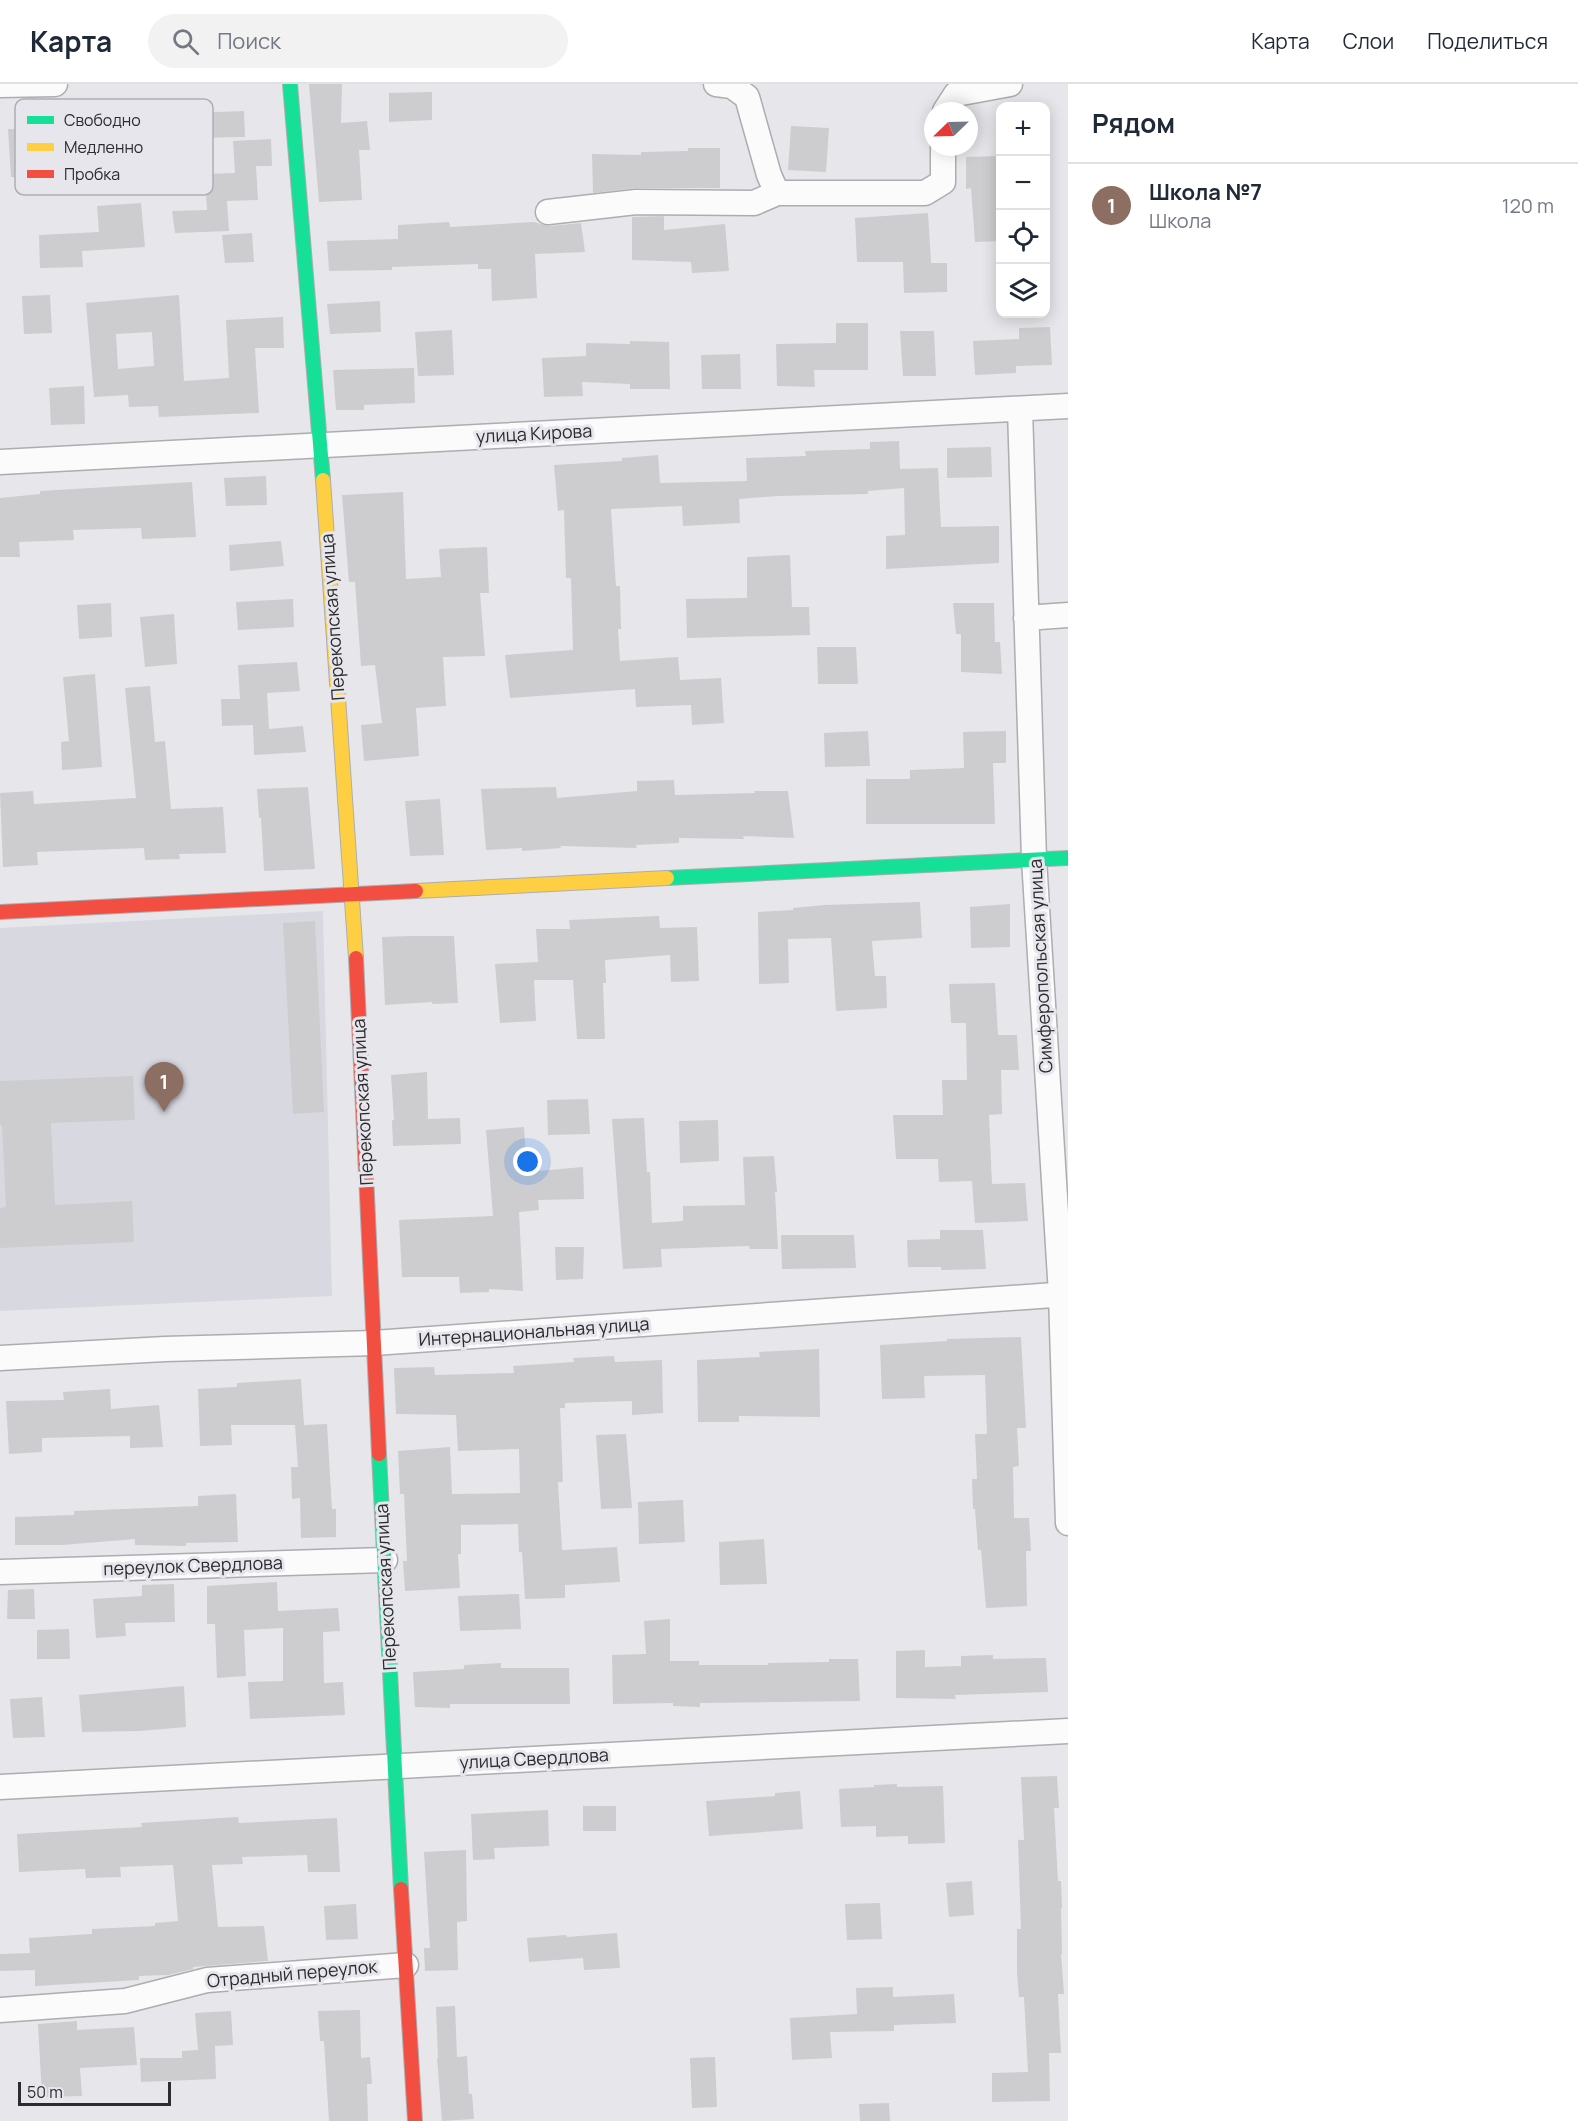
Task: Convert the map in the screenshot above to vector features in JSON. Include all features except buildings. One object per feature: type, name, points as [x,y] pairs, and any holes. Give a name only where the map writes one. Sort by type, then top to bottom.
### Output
[{"type":"street","points":[[0,85],[55,84]]},
{"type":"street","name":"Перекопская улица","points":[[290,84],[320,446],[353,894],[394,1766],[414,2121]]},
{"type":"street","points":[[716,84],[732,86],[747,97],[769,175],[777,193]]},
{"type":"street","points":[[951,102],[956,94],[1010,84]]},
{"type":"street","points":[[548,212],[636,202],[754,203],[777,193],[925,193],[943,182],[943,156]]},
{"type":"street","name":"улица Кирова","points":[[0,462],[1068,406]]},
{"type":"street","name":"Симферопольская улица","points":[[1020,409],[1034,859],[1064,1294],[1068,1522]]},
{"type":"street","points":[[1026,618],[1068,615]]},
{"type":"street","points":[[0,912],[1068,858]]},
{"type":"street","name":"Интернациональная улица","points":[[0,1358],[165,1349],[374,1343],[1064,1294]]},
{"type":"street","name":"переулок Свердлова","points":[[0,1572],[385,1560]]},
{"type":"street","name":"улица Свердлова","points":[[0,1787],[1068,1731]]},
{"type":"street","name":"Отрадный переулок","points":[[0,2010],[125,2001],[207,1980],[406,1965]]},
{"type":"shaded area","points":[[323,911],[332,1296],[0,1311],[0,928]]},
{"type":"traffic: fast","points":[[290,84],[323,480]]},
{"type":"traffic: fast","points":[[667,878],[1068,858]]},
{"type":"traffic: fast","points":[[379,1454],[401,1889]]},
{"type":"traffic: slow","points":[[323,480],[356,958]]},
{"type":"traffic: slow","points":[[416,891],[667,878]]},
{"type":"traffic: jam","points":[[0,912],[416,891]]},
{"type":"traffic: jam","points":[[356,958],[379,1454]]},
{"type":"traffic: jam","points":[[401,1889],[415,2121]]},
{"type":"place","name":"Школа №7","points":[[164,1112]]}]
